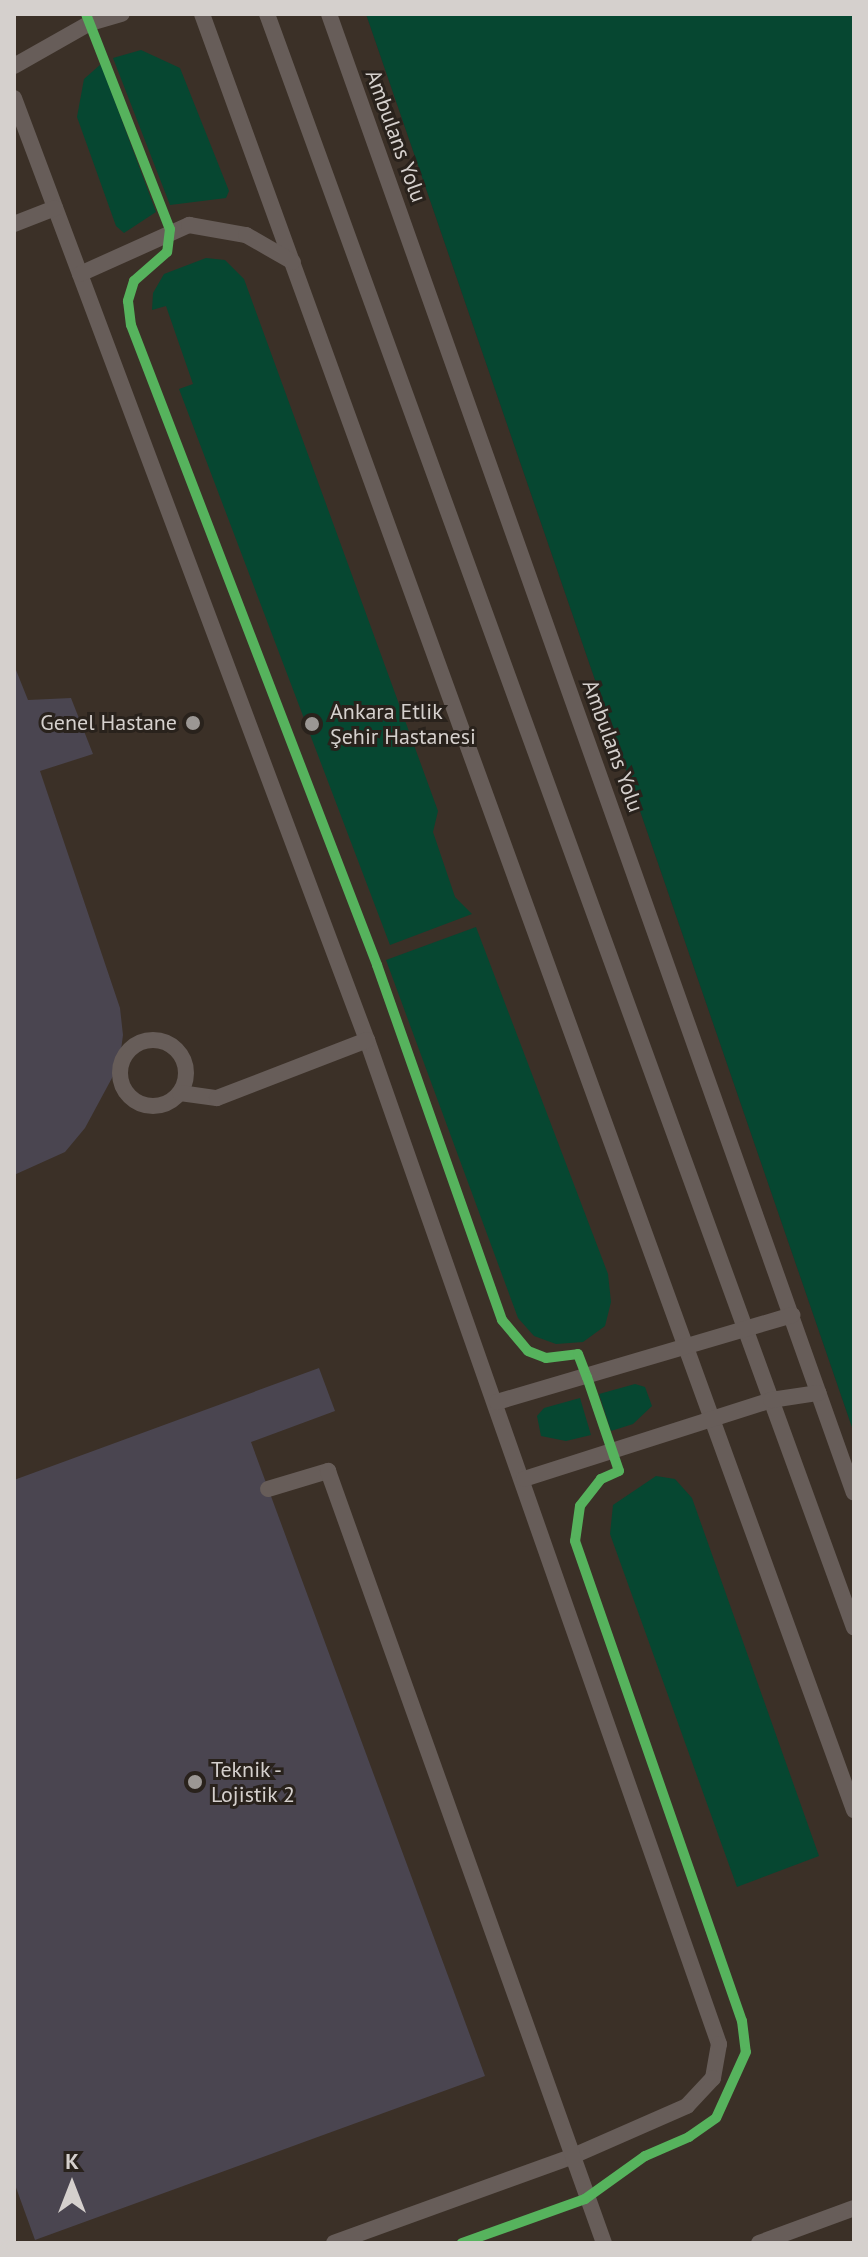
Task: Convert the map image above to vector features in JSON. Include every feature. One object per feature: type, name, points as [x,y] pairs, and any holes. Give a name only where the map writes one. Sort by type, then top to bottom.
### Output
[{"type":"lane","points":[[14,66],[90,23],[122,14]]},
{"type":"lane","points":[[202,14],[854,1810]]},
{"type":"lane","points":[[267,14],[854,1628]]},
{"type":"lane","name":"Ambulans Yolu","points":[[329,14],[854,1493]]},
{"type":"lane","points":[[14,98],[468,1318],[719,2044],[713,2078],[699,2098],[571,2157],[376,2237],[334,2243]]},
{"type":"lane","points":[[14,224],[55,208]]},
{"type":"lane","points":[[80,274],[189,225],[237,232],[293,262]]},
{"type":"lane","points":[[180,1093],[186,1068],[172,1046],[146,1040],[123,1056],[119,1078],[139,1104],[161,1105],[180,1093],[217,1098],[367,1040]]},
{"type":"lane","points":[[497,1402],[687,1349],[792,1315]]},
{"type":"lane","points":[[524,1479],[771,1400],[818,1393]]},
{"type":"lane","points":[[268,1489],[328,1471],[604,2243]]},
{"type":"lane","points":[[759,2243],[854,2208]]},
{"type":"shaded area","name":"Ankara Etlik Şehir Hastanesi","points":[[14,14],[366,14],[854,1433],[854,2243],[14,2243]]},
{"type":"green space","points":[[366,14],[854,14],[854,1433]]},
{"type":"green space","points":[[141,50],[180,68],[229,191],[226,198],[170,205],[113,58]]},
{"type":"green space","points":[[101,64],[156,212],[124,233],[116,226],[77,117],[84,79]]},
{"type":"green space","points":[[206,258],[225,260],[244,279],[438,811],[433,832],[455,897],[472,914],[390,945],[179,389],[193,384],[166,306],[152,310],[153,293],[164,274]]},
{"type":"green space","points":[[476,927],[608,1274],[611,1302],[605,1326],[583,1342],[556,1344],[534,1336],[518,1318],[386,960]]},
{"type":"green space","points":[[635,1384],[645,1387],[652,1406],[633,1424],[611,1431],[599,1394]]},
{"type":"green space","points":[[580,1398],[591,1435],[566,1441],[541,1436],[537,1416],[544,1408]]},
{"type":"green space","points":[[656,1476],[675,1479],[692,1498],[819,1856],[737,1887],[610,1534],[613,1505]]},
{"type":"building","points":[[14,665],[28,700],[71,698],[93,754],[40,771],[120,1008],[123,1035],[119,1065],[85,1128],[65,1152],[14,1175]]},
{"type":"building","name":"Teknik - Lojistik 2","points":[[319,1368],[335,1411],[251,1442],[485,2076],[35,2240],[14,2182],[14,1480]]},
{"type":"cycle path","points":[[86,14],[170,229],[167,252],[134,281],[128,301],[131,325],[377,965],[502,1320],[528,1351],[546,1358],[578,1354],[619,1471],[601,1479],[580,1506],[575,1541],[742,2021],[746,2052],[716,2118],[689,2137],[645,2156],[585,2199],[462,2243]]},
{"type":"place","name":"Genel Hastane","points":[[193,723]]},
{"type":"place","name":"Ankara Etlik Şehir Hastanesi","points":[[312,724]]},
{"type":"place","name":"Teknik - Lojistik 2","points":[[195,1782]]}]
